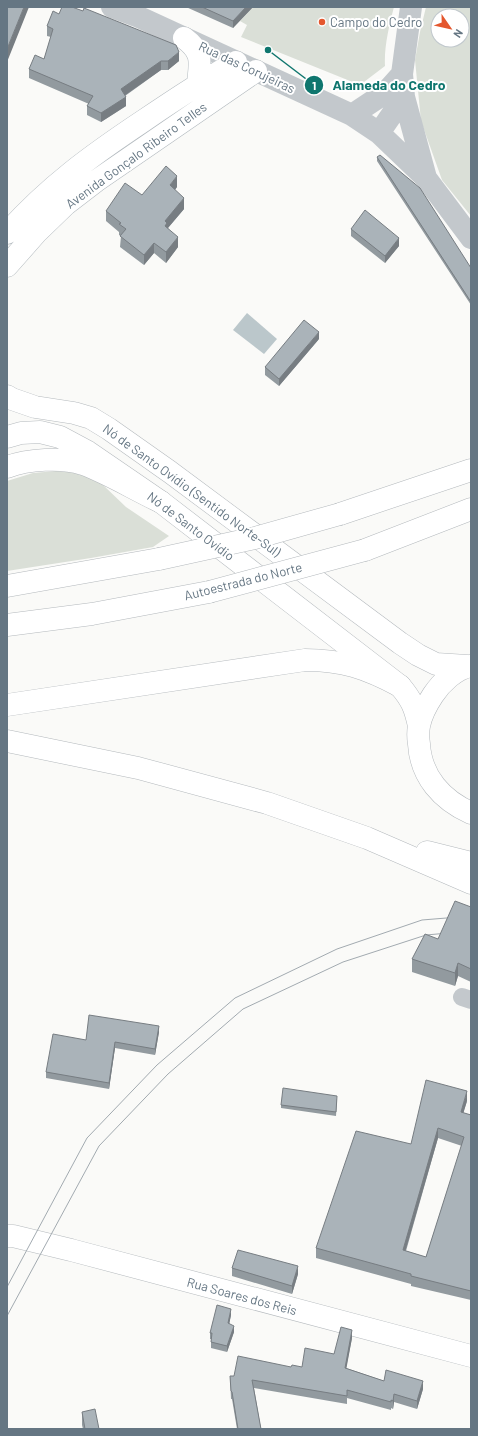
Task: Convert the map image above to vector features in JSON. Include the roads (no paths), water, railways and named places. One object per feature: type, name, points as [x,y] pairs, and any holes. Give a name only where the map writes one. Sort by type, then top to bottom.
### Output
[{"type":"main road","name":"Avenida Gonçalo Ribeiro Telles","points":[[184,38],[194,45],[198,52],[200,60],[198,84]]},
{"type":"main road","name":"Avenida Gonçalo Ribeiro Telles","points":[[7,233],[53,186],[84,162],[198,84],[236,62]]},
{"type":"main road","name":"Avenida Gonçalo Ribeiro Telles","points":[[7,266],[37,232],[96,181],[256,71]]},
{"type":"main road","name":"Nó de Santo Ovídio (Sentido Norte-Sul)","points":[[7,396],[35,407],[74,413],[91,418],[110,429],[400,644],[436,664],[469,666]]},
{"type":"main road","name":"Nó de Santo Ovídio","points":[[7,436],[21,433],[40,432],[60,437],[88,452],[161,502],[400,686],[410,698],[416,710],[419,726]]},
{"type":"main road","points":[[7,467],[43,460],[82,464],[161,502]]},
{"type":"main road","points":[[7,586],[159,559],[255,538],[340,514],[471,470]]},
{"type":"main road","name":"Autoestrada do Norte","points":[[7,625],[92,614],[209,592],[365,550],[471,509]]},
{"type":"main road","points":[[7,705],[305,660],[325,660],[348,664],[374,672],[400,686]]},
{"type":"main road","points":[[469,666],[449,677],[436,690],[426,707],[419,726],[420,754],[424,768],[431,781],[446,798],[455,805],[471,813]]},
{"type":"main road","points":[[7,741],[124,765],[267,803],[367,838],[471,882]]},
{"type":"main road","points":[[367,838],[471,863]]},
{"type":"main road","name":"Rua Soares dos Reis","points":[[10,1236],[471,1356]]},
{"type":"street","name":"Rua das Corujeiras","points":[[112,7],[140,12],[184,38],[352,115],[380,133],[426,178]]},
{"type":"street","points":[[411,7],[402,74],[404,97],[426,178],[471,238]]},
{"type":"street","points":[[352,115],[385,93],[402,74]]},
{"type":"street","points":[[380,133],[404,97]]},
{"type":"tram line","points":[[7,1287],[87,1138],[157,1065],[235,998],[337,949],[422,920],[471,916]]},
{"type":"tram line","points":[[7,1316],[99,1146],[168,1074],[243,1009],[343,962],[426,935],[471,931]]},
{"type":"place","name":"Campo do Cedro","points":[[322,22]]},
{"type":"place","name":"Alameda do Cedro","points":[[268,50]]}]
